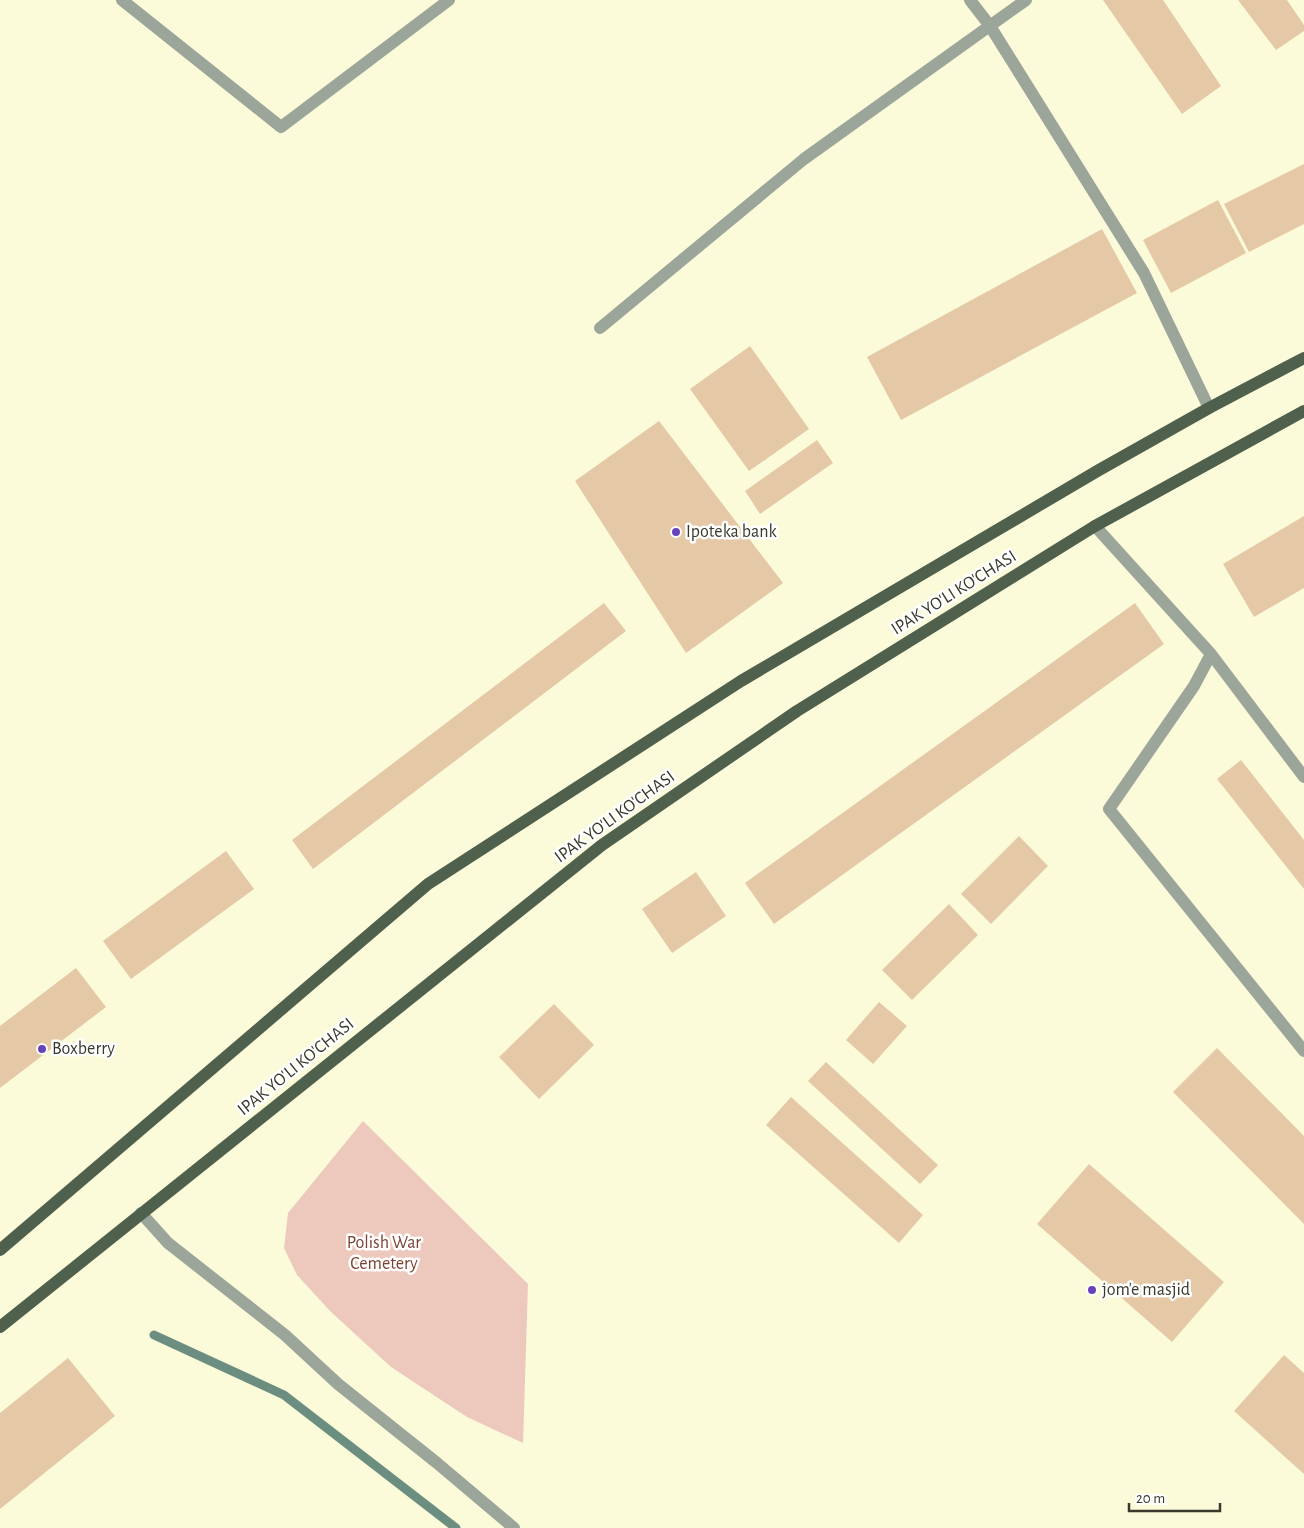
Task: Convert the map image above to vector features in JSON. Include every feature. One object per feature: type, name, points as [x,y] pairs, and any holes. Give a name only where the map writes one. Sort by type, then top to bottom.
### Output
[{"type":"main road","name":"IPAK YO'LI KO'CHASI","points":[[0,1250],[428,884],[741,681],[1099,470],[1209,408],[1304,358]]},
{"type":"main road","name":"IPAK YO'LI KO'CHASI","points":[[0,1327],[602,845],[796,711],[1096,526],[1304,411]]},
{"type":"street","points":[[122,0],[281,127],[449,0]]},
{"type":"street","points":[[970,0],[990,26],[1144,273],[1209,408]]},
{"type":"street","points":[[600,328],[804,159],[1026,0]]},
{"type":"street","points":[[1096,526],[1211,654],[1304,777]]},
{"type":"street","points":[[1211,654],[1194,686],[1109,809],[1304,1051]]},
{"type":"street","points":[[141,1213],[168,1244],[286,1335],[338,1384],[437,1463],[514,1528]]},
{"type":"green space","name":"Polish War Cemetery","points":[[363,1121],[528,1284],[523,1443],[467,1417],[391,1367],[330,1311],[297,1275],[284,1248],[288,1213]]},
{"type":"building","points":[[1103,0],[1163,0],[1221,86],[1182,114]]},
{"type":"building","points":[[1238,0],[1287,0],[1304,25],[1304,31],[1276,50]]},
{"type":"building","points":[[1304,164],[1304,224],[1249,252],[1224,204]]},
{"type":"building","points":[[1218,200],[1246,253],[1171,293],[1143,240]]},
{"type":"building","points":[[1102,229],[1137,293],[901,420],[867,357]]},
{"type":"building","points":[[750,346],[809,429],[749,471],[690,389]]},
{"type":"building","name":"Ipoteka bank","points":[[659,421],[783,583],[686,653],[575,481]]},
{"type":"building","points":[[817,440],[833,463],[760,514],[745,491]]},
{"type":"building","points":[[1304,516],[1304,588],[1254,617],[1223,564]]},
{"type":"building","points":[[604,603],[626,631],[313,869],[292,840]]},
{"type":"building","points":[[1135,603],[1164,644],[774,924],[745,883]]},
{"type":"building","points":[[1241,760],[1304,840],[1304,889],[1217,779]]},
{"type":"building","points":[[1019,836],[1048,866],[991,924],[961,894]]},
{"type":"building","points":[[226,851],[254,889],[131,979],[103,941]]},
{"type":"building","points":[[696,872],[726,916],[672,953],[642,909]]},
{"type":"building","points":[[949,904],[978,935],[912,1000],[882,970]]},
{"type":"building","points":[[76,968],[106,1007],[0,1088],[0,1026]]},
{"type":"building","points":[[879,1002],[907,1026],[873,1064],[846,1040]]},
{"type":"building","points":[[554,1004],[594,1045],[539,1099],[499,1057]]},
{"type":"building","points":[[1217,1048],[1304,1136],[1304,1224],[1173,1092]]},
{"type":"building","points":[[826,1062],[938,1165],[920,1184],[808,1081]]},
{"type":"building","points":[[791,1097],[923,1215],[899,1243],[766,1125]]},
{"type":"building","points":[[1089,1164],[1224,1282],[1172,1342],[1037,1224]]},
{"type":"building","points":[[1284,1355],[1304,1373],[1304,1474],[1234,1411]]},
{"type":"building","points":[[68,1358],[115,1416],[0,1509],[0,1413]]},
{"type":"waterway","points":[[154,1335],[284,1395],[456,1528]]},
{"type":"place","name":"Ipoteka bank","points":[[676,532]]},
{"type":"place","name":"Boxberry","points":[[42,1049]]},
{"type":"place","name":"jom'e masjid","points":[[1092,1290]]}]
